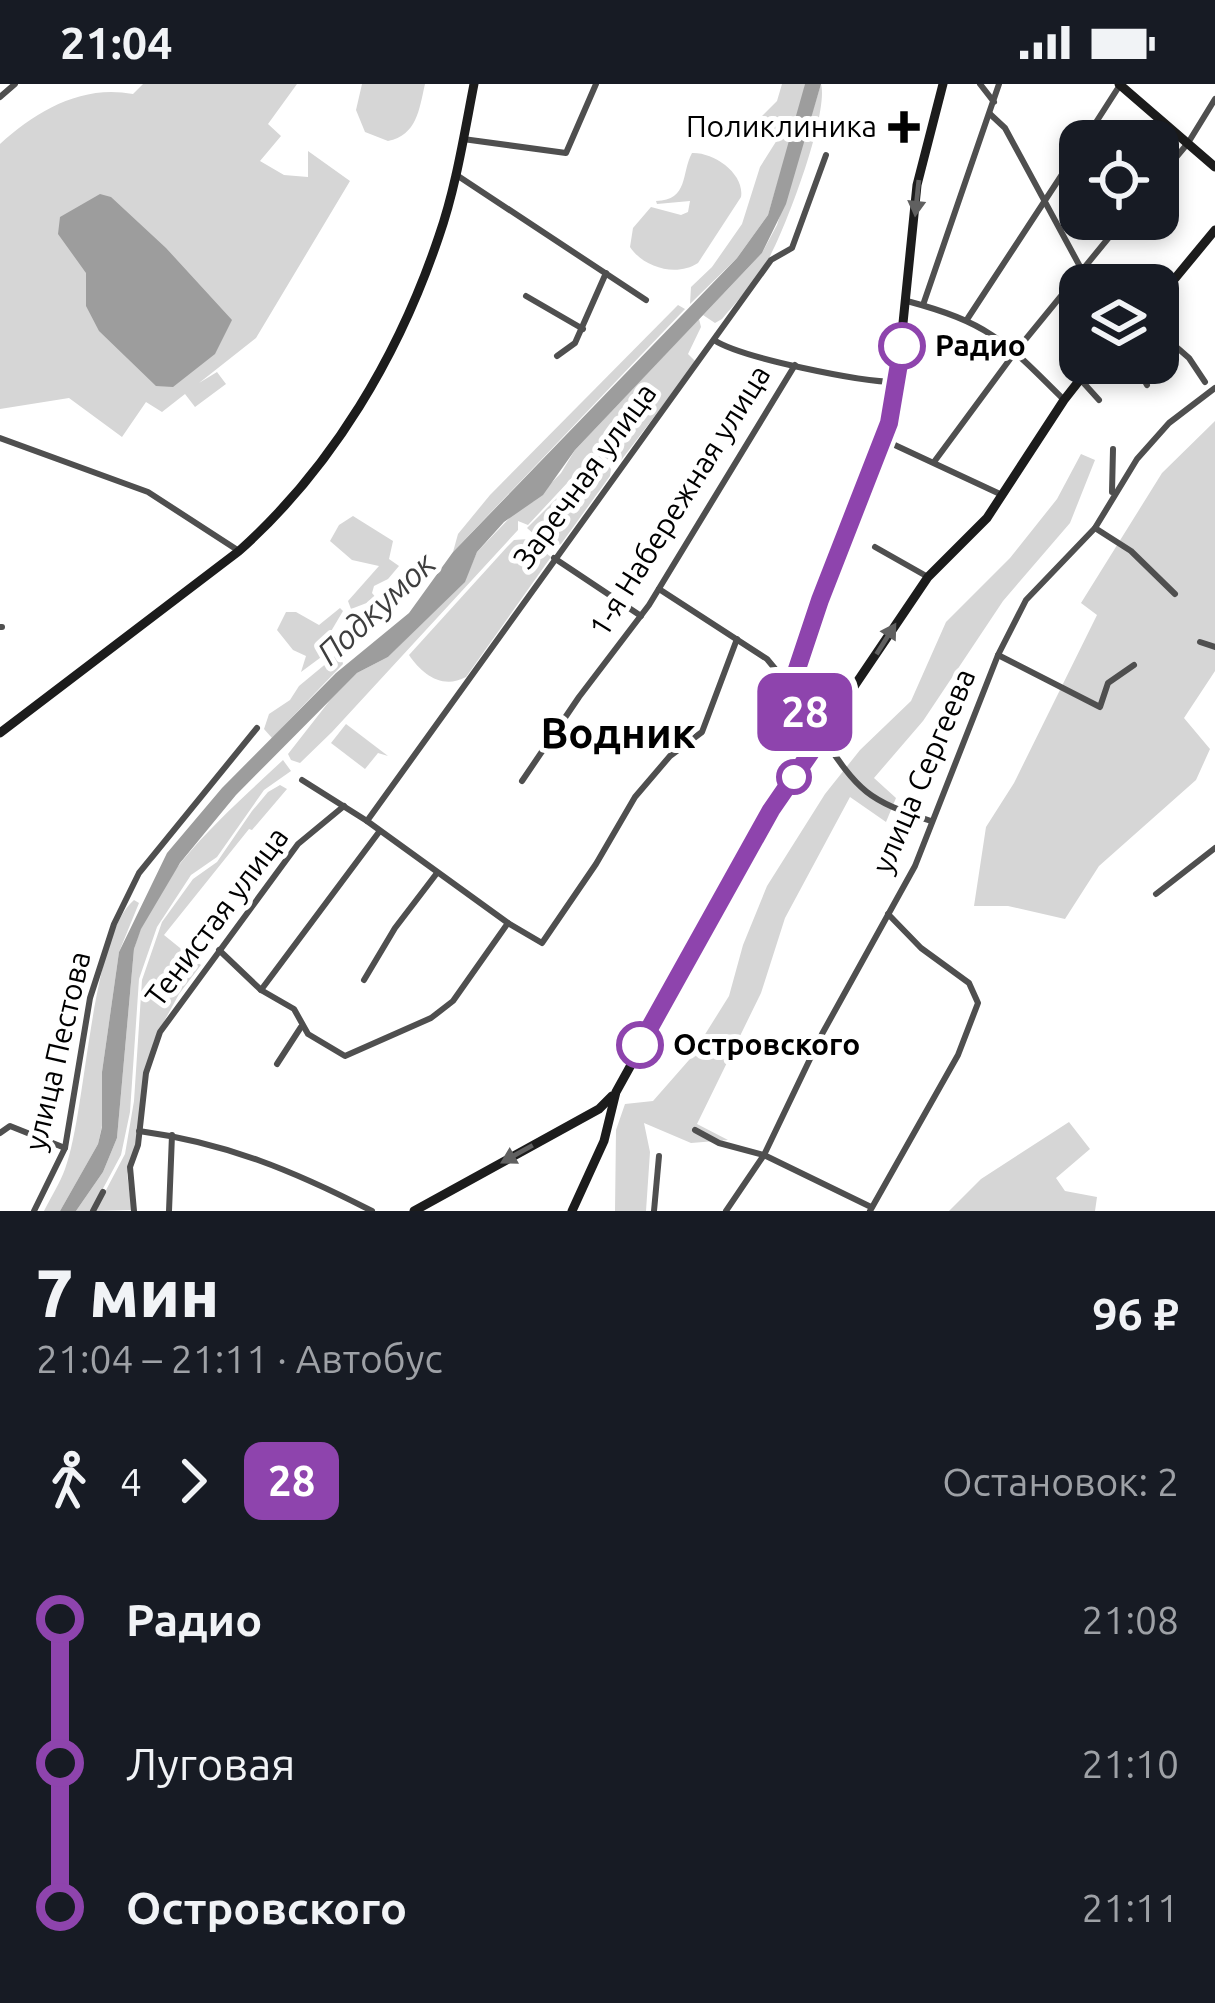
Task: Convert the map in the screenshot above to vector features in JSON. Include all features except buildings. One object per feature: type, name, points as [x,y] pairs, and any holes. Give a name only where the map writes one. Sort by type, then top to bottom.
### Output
[{"type":"street","points":[[0,97],[14,84]]},
{"type":"street","points":[[0,733],[239,551],[293,497],[375,382],[433,254],[474,84]]},
{"type":"street","points":[[463,139],[559,154],[571,147],[596,84]]},
{"type":"street","points":[[784,675],[792,674],[796,667],[884,440],[898,382],[917,185],[943,84]]},
{"type":"street","points":[[980,84],[994,102]]},
{"type":"street","points":[[923,305],[999,84]]},
{"type":"street","points":[[1097,120],[1119,85],[1215,167]]},
{"type":"street","points":[[1179,154],[1215,99]]},
{"type":"street","points":[[990,114],[1005,128],[1078,264]]},
{"type":"street","name":"Заречная улица","points":[[367,820],[771,260],[797,240],[826,155]]},
{"type":"street","points":[[455,173],[646,301]]},
{"type":"street","points":[[968,318],[1059,180]]},
{"type":"street","points":[[1179,274],[1215,230]]},
{"type":"street","points":[[1085,264],[1106,240]]},
{"type":"street","points":[[557,356],[575,343],[606,273]]},
{"type":"street","points":[[526,296],[583,329]]},
{"type":"street","points":[[934,462],[1059,297]]},
{"type":"street","points":[[907,301],[968,318],[1016,351],[1064,400]]},
{"type":"street","name":"1-я Набережная улица","points":[[714,340],[735,351],[795,365],[898,382]]},
{"type":"street","points":[[1179,349],[1205,382]]},
{"type":"street","name":"1-я Набережная улица","points":[[522,781],[659,590],[795,365]]},
{"type":"street","points":[[572,1211],[604,1142],[616,1092],[771,810],[928,577],[974,533],[1003,496],[1076,384]]},
{"type":"street","points":[[1085,384],[1099,400]]},
{"type":"street","name":"улица Сергеева","points":[[726,1211],[764,1154],[822,1034],[914,866],[998,655],[1026,600],[1095,529],[1137,459],[1169,423],[1215,388]]},
{"type":"street","points":[[0,438],[148,492],[239,551]]},
{"type":"street","points":[[884,440],[1003,496]]},
{"type":"street","points":[[1112,496],[1113,449]]},
{"type":"street","points":[[1095,529],[1117,539],[1174,594]]},
{"type":"street","points":[[875,547],[928,577]]},
{"type":"street","points":[[554,558],[641,616]]},
{"type":"street","points":[[659,590],[784,675],[859,789],[880,804],[931,821]]},
{"type":"street","points":[[302,779],[542,943],[653,773],[702,732],[737,639]]},
{"type":"street","points":[[1200,642],[1215,647]]},
{"type":"street","points":[[998,655],[1100,706],[1108,682],[1134,665]]},
{"type":"street","points":[[793,692],[796,667]]},
{"type":"street","name":"улица Пестова","points":[[34,1211],[65,1148],[90,998],[114,924],[140,873],[257,728]]},
{"type":"street","name":"Тенистая улица","points":[[134,1211],[129,1177],[146,1073],[160,1032],[298,844],[344,806]]},
{"type":"street","points":[[261,990],[379,832]]},
{"type":"street","points":[[1156,894],[1215,848]]},
{"type":"street","points":[[364,980],[395,928],[437,873]]},
{"type":"street","points":[[695,1130],[719,1143],[764,1154],[870,1209],[976,1015],[976,993],[969,982],[921,948],[889,914]]},
{"type":"street","points":[[301,1027],[345,1055],[431,1018],[471,979],[508,923]]},
{"type":"street","points":[[219,950],[261,990],[302,1019],[277,1064]]},
{"type":"street","points":[[414,1211],[598,1109],[616,1092]]},
{"type":"street","points":[[0,1133],[10,1126],[65,1148]]},
{"type":"street","points":[[139,1131],[233,1149],[280,1166],[372,1211]]},
{"type":"street","points":[[170,1211],[172,1135]]},
{"type":"street","points":[[654,1211],[659,1156]]},
{"type":"street","points":[[93,1211],[103,1192]]},
{"type":"shaded area","points":[[143,84],[297,84],[268,124],[281,136],[260,161],[284,175],[308,177],[308,151],[350,181],[256,338],[199,383],[217,372],[226,384],[195,407],[185,394],[162,412],[146,402],[122,437],[69,398],[0,409],[0,144],[61,103],[96,93],[133,94]]},
{"type":"shaded area","points":[[362,84],[425,84],[415,120],[405,133],[388,141],[365,132],[356,110]]},
{"type":"shaded area","points":[[782,84],[805,84],[768,215],[737,258],[690,304],[691,287],[712,267],[742,224],[760,167],[777,140],[775,129],[761,117],[777,101]]},
{"type":"shaded area","name":"Подкумок","points":[[805,84],[821,84],[786,204],[762,253],[575,450],[543,495],[504,522],[477,552],[465,582],[388,657],[357,673],[236,795],[180,863],[134,949],[117,1138],[103,1172],[76,1211],[60,1211],[98,1144],[102,1127],[102,1072],[119,952],[167,853],[222,788],[336,673],[409,613],[453,552],[737,258],[768,215]]},
{"type":"shaded area","points":[[821,84],[812,144],[776,244],[752,283],[715,323],[703,315],[762,253],[777,225]]},
{"type":"shaded area","points":[[692,153],[710,156],[726,166],[738,180],[741,197],[698,263],[661,268],[630,247],[633,228],[651,207],[681,215],[688,212],[690,201],[656,201],[679,191]]},
{"type":"shaded area","points":[[100,194],[111,197],[166,248],[232,320],[215,354],[173,387],[156,386],[99,331],[86,306],[86,273],[58,234],[60,217]]},
{"type":"shaded area","points":[[678,305],[685,309],[453,552],[458,534],[490,495]]},
{"type":"shaded area","points":[[699,319],[701,327],[688,354],[696,362],[619,463],[597,451],[528,525],[518,521],[518,530],[332,732],[300,763],[291,760],[288,754],[331,699],[357,673],[388,657],[464,582],[477,552],[561,473],[575,450]]},
{"type":"shaded area","points":[[1215,421],[1215,671],[1184,718],[1210,749],[1196,780],[1099,866],[1065,919],[1008,906],[974,906],[986,827],[1014,783],[1097,615],[1081,603],[1162,473]]},
{"type":"shaded area","points":[[1081,454],[1095,460],[1070,523],[1003,601],[923,721],[874,778],[896,798],[886,822],[850,797],[785,918],[761,993],[697,1124],[728,1140],[691,1143],[644,1123],[650,1152],[646,1211],[615,1211],[616,1130],[625,1104],[653,1101],[689,1060],[729,996],[767,886],[825,794],[860,750],[911,701],[946,622],[1010,558],[1057,499]]},
{"type":"shaded area","points":[[599,456],[611,469],[610,476],[561,544],[551,549],[527,528]]},
{"type":"shaded area","points":[[353,516],[393,541],[389,559],[399,566],[374,586],[377,599],[351,609],[348,601],[379,566],[352,560],[330,541],[339,525]]},
{"type":"shaded area","points":[[528,539],[551,557],[466,677],[449,682],[426,674],[409,655],[514,540]]},
{"type":"shaded area","points":[[340,608],[343,611],[330,633],[328,652],[301,672],[306,656],[293,650],[277,630],[286,612],[296,612],[319,625]]},
{"type":"shaded area","points":[[340,652],[343,664],[272,738],[264,729],[269,714]]},
{"type":"shaded area","points":[[346,724],[388,756],[378,753],[365,769],[331,743]]},
{"type":"shaded area","points":[[283,760],[291,771],[264,790],[217,857],[191,875],[157,927],[139,979],[130,1112],[121,1155],[91,1211],[76,1211],[103,1172],[117,1138],[134,949],[144,921],[195,846]]},
{"type":"shaded area","points":[[280,785],[287,789],[164,935],[201,965],[154,1040],[127,1174],[132,1210],[95,1211],[125,1154],[134,1101],[142,980],[162,922],[193,879],[217,862],[252,811]]},
{"type":"shaded area","points":[[134,900],[139,903],[119,952],[102,1072],[98,1144],[60,1211],[44,1211],[63,1174],[72,1142],[108,949],[119,920]]},
{"type":"shaded area","points":[[1069,1122],[1090,1149],[1056,1178],[1065,1191],[1097,1197],[1095,1211],[949,1211],[981,1179]]},
{"type":"bus line","name":"28","points":[[640,1045],[771,810],[822,736],[794,694],[793,681],[889,423],[902,346]]},
{"type":"place","name":"Поликлиника","points":[[904,127]]},
{"type":"place","name":"Радио","points":[[902,346]]},
{"type":"place","name":"Островского","points":[[640,1045]]},
{"type":"district","name":"Водник","points":[[618,733]]}]
